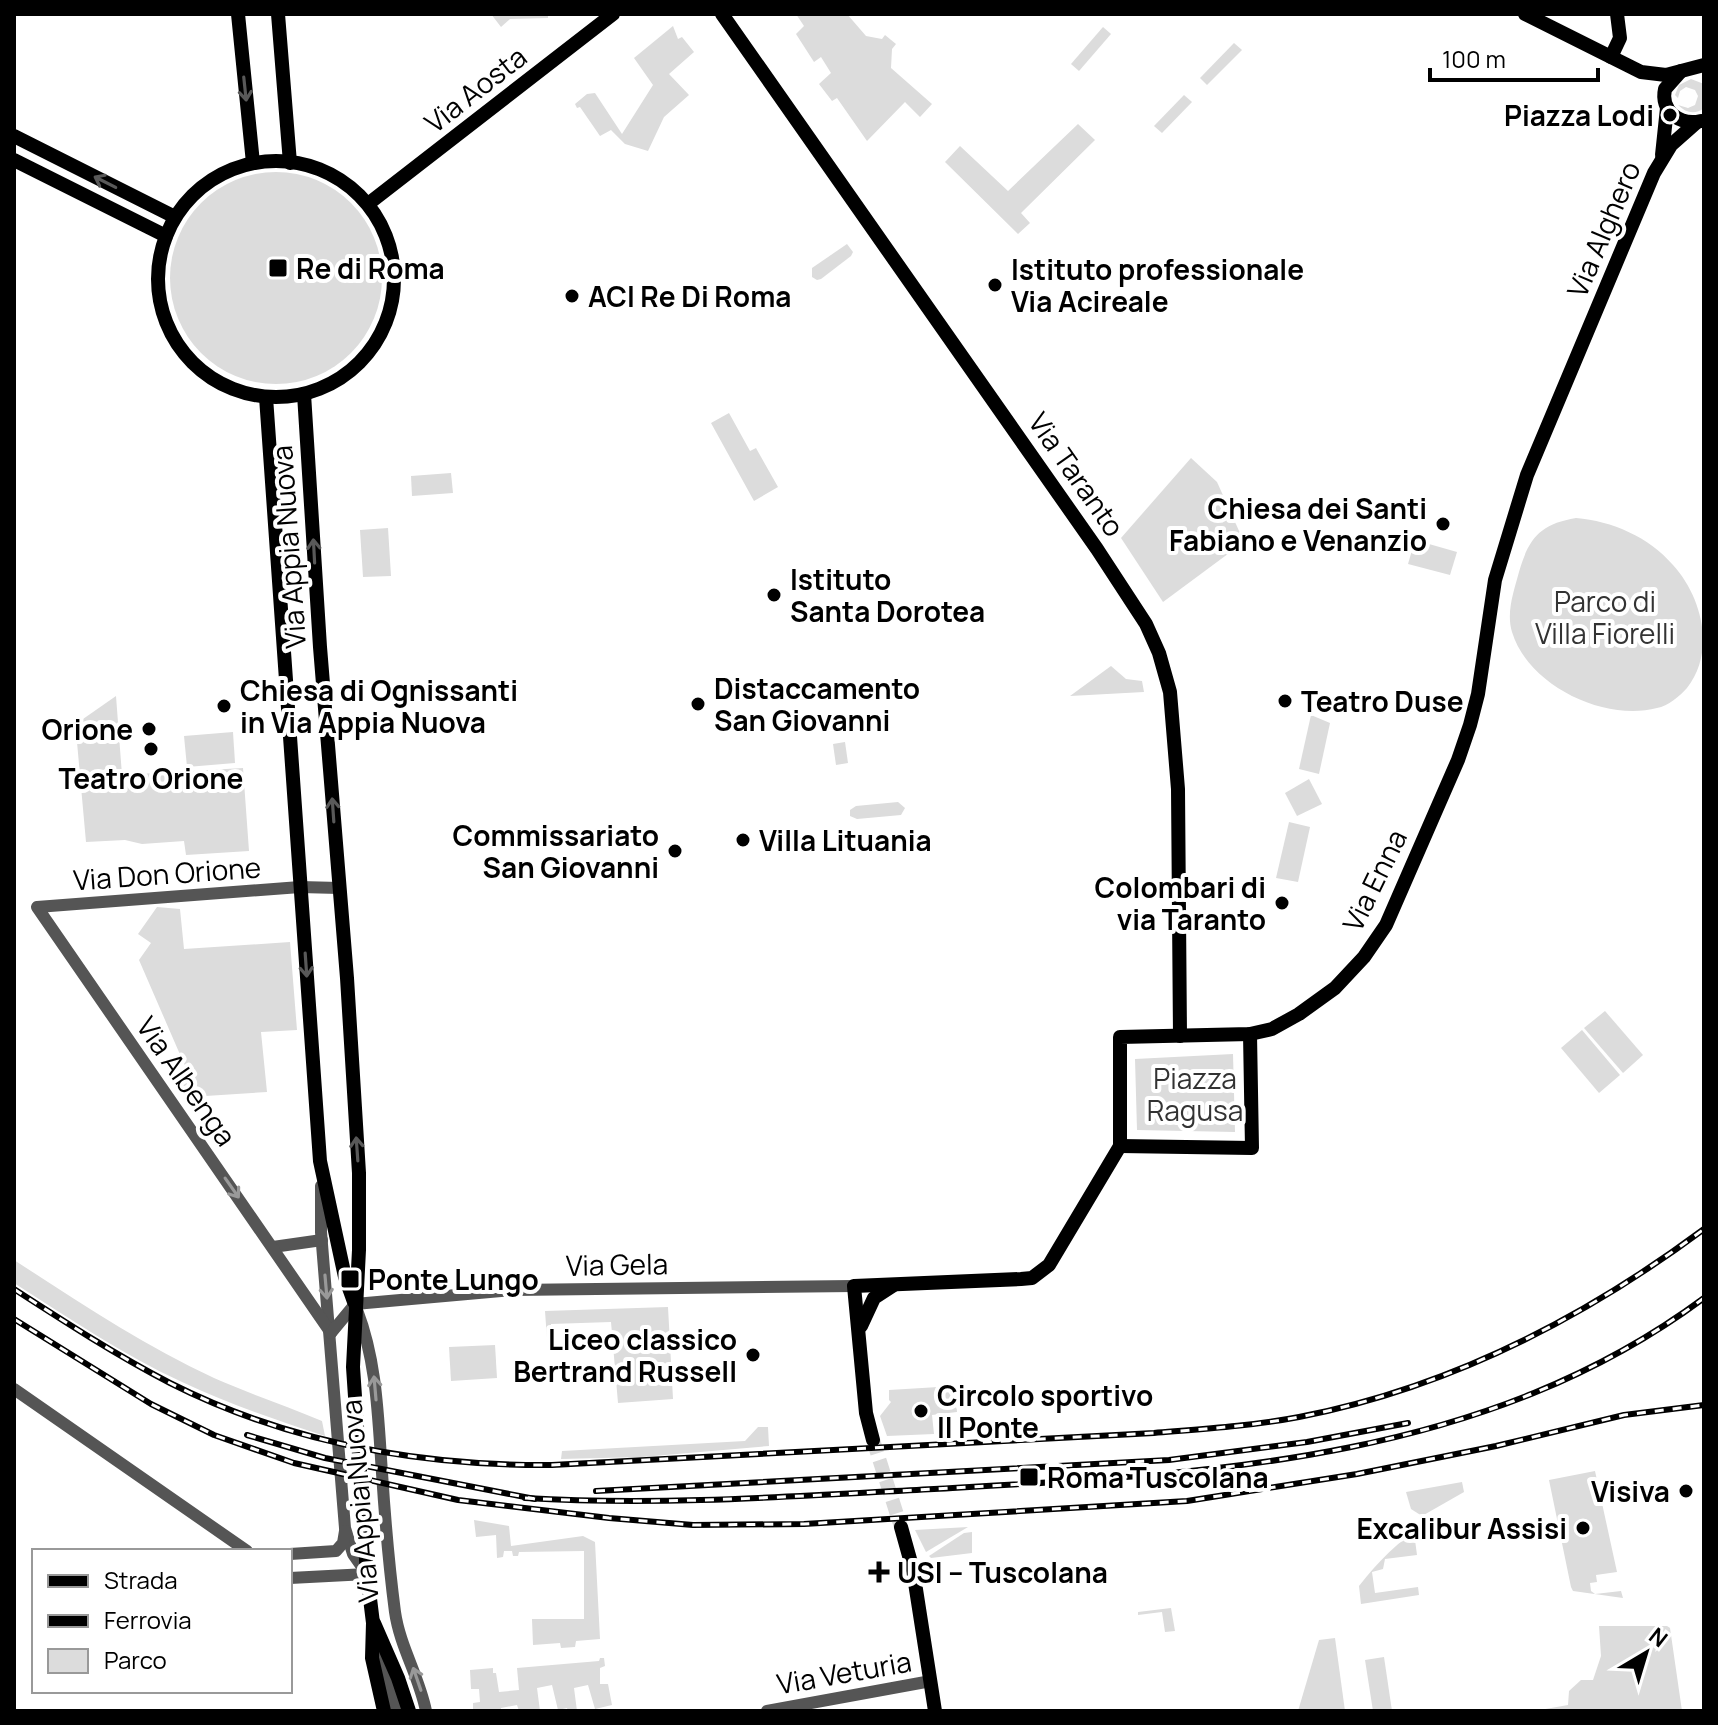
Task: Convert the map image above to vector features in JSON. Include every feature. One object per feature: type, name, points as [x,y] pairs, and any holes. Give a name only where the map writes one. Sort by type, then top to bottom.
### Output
[{"type":"main road","points":[[238,14],[253,163]]},
{"type":"main road","points":[[278,14],[290,163]]},
{"type":"main road","name":"Via Aosta","points":[[368,204],[613,14]]},
{"type":"main road","name":"Via Taranto","points":[[722,14],[1043,470],[1128,594],[1155,644],[1170,692],[1177,762],[1180,1036]]},
{"type":"main road","points":[[1525,14],[1637,70],[1657,75],[1697,69]]},
{"type":"main road","points":[[1611,57],[1620,38],[1617,14]]},
{"type":"main road","points":[[1666,104],[1667,86],[1697,69]]},
{"type":"main road","points":[[1637,70],[1682,121],[1700,121]]},
{"type":"main road","name":"Via Alghero","points":[[1519,499],[1662,156],[1666,104]]},
{"type":"main road","name":"Via Alghero","points":[[1662,156],[1682,134],[1700,121]]},
{"type":"main road","points":[[14,136],[175,217]]},
{"type":"main road","points":[[14,160],[166,236]]},
{"type":"main road","points":[[253,163],[290,163],[316,168],[335,176],[368,204],[384,230],[392,255],[394,291],[389,317],[373,345],[355,366],[331,384],[304,394],[266,397],[235,390],[220,382],[192,362],[173,339],[162,310],[159,264],[175,217],[206,183],[235,168],[253,163]]},
{"type":"main road","name":"Via Appia Nuova","points":[[304,394],[359,1173],[353,1356],[373,1623]]},
{"type":"main road","name":"Via Appia Nuova","points":[[266,397],[322,1179],[328,1235],[355,1304]]},
{"type":"main road","name":"Via Enna","points":[[1250,1034],[1265,1032],[1285,1023],[1330,992],[1357,966],[1396,905],[1458,760],[1478,694],[1493,587],[1519,499]]},
{"type":"main road","points":[[873,1440],[866,1413],[854,1286],[1025,1279],[1043,1271],[1052,1261],[1120,1146],[1120,1037],[1250,1034],[1252,1148],[1120,1146]]},
{"type":"main road","points":[[859,1330],[874,1298],[898,1284]]},
{"type":"main road","points":[[901,1527],[913,1570],[935,1711]]},
{"type":"main road","points":[[373,1623],[372,1658],[384,1711]]},
{"type":"main road","points":[[373,1623],[409,1711]]},
{"type":"street","points":[[300,887],[339,888]]},
{"type":"street","name":"Via Don Orione","points":[[37,907],[300,887]]},
{"type":"street","name":"Via Albenga","points":[[37,907],[331,1333]]},
{"type":"street","points":[[273,1247],[328,1235]]},
{"type":"street","name":"Via Appia Nuova","points":[[328,1235],[331,1333],[345,1528],[353,1554],[367,1574]]},
{"type":"street","name":"Via Gela","points":[[355,1304],[513,1290],[854,1286]]},
{"type":"street","points":[[331,1333],[355,1304]]},
{"type":"street","name":"Via Appia Nuova","points":[[355,1304],[370,1348],[396,1618],[426,1711]]},
{"type":"street","points":[[14,1389],[244,1549]]},
{"type":"street","points":[[292,1554],[336,1551],[343,1543],[345,1528]]},
{"type":"street","points":[[292,1578],[367,1574]]},
{"type":"street","points":[[373,1623],[396,1711]]},
{"type":"street","name":"Via Veturia","points":[[767,1711],[931,1681]]},
{"type":"green space","points":[[491,14],[548,14],[548,18],[510,19],[501,27]]},
{"type":"green space","points":[[796,14],[847,14],[866,36],[882,39],[885,35],[896,44],[892,49],[891,68],[932,104],[920,117],[905,102],[867,141],[837,98],[832,101],[819,84],[831,73],[821,57],[814,62],[796,34],[804,26]]},
{"type":"green space","points":[[673,26],[678,39],[682,37],[694,52],[669,74],[689,95],[664,117],[648,151],[625,144],[611,130],[600,136],[575,104],[587,94],[595,93],[622,134],[653,85],[634,58]]},
{"type":"green space","points":[[1103,27],[1111,34],[1079,71],[1071,64]]},
{"type":"green space","points":[[1234,43],[1242,50],[1207,85],[1200,78]]},
{"type":"green space","points":[[1691,79],[1704,84],[1704,108],[1694,112],[1678,105],[1688,108],[1695,105],[1698,96],[1695,90],[1686,87],[1680,91],[1678,98],[1675,95],[1679,85]]},
{"type":"green space","points":[[1184,95],[1192,102],[1162,133],[1154,126]]},
{"type":"green space","points":[[1078,124],[1095,140],[1021,213],[1030,223],[1018,234],[945,162],[960,146],[1008,191]]},
{"type":"green space","points":[[276,172],[317,180],[351,203],[374,237],[382,278],[374,319],[351,353],[317,376],[276,384],[235,376],[201,353],[178,319],[170,278],[178,237],[201,203],[235,180]]},
{"type":"green space","points":[[847,244],[853,252],[851,256],[821,279],[812,277],[812,268]]},
{"type":"green space","points":[[729,413],[750,451],[756,448],[778,487],[754,501],[711,423]]},
{"type":"green space","points":[[1191,458],[1217,482],[1244,542],[1163,602],[1121,538]]},
{"type":"green space","points":[[451,473],[453,493],[412,496],[411,476]]},
{"type":"green space","name":"Parco di Villa Fiorelli","points":[[1576,518],[1616,527],[1653,546],[1673,565],[1692,593],[1702,625],[1701,658],[1687,688],[1665,705],[1636,711],[1592,704],[1551,683],[1521,651],[1512,632],[1510,609],[1527,550],[1545,528]]},
{"type":"green space","points":[[388,528],[391,576],[363,577],[360,530]]},
{"type":"green space","points":[[1415,540],[1457,552],[1450,575],[1408,564]]},
{"type":"green space","points":[[1111,666],[1126,679],[1142,681],[1144,692],[1070,696]]},
{"type":"green space","points":[[116,696],[122,775],[243,768],[249,851],[186,855],[184,841],[142,844],[125,840],[86,842],[76,731],[73,726]]},
{"type":"green space","points":[[1311,715],[1330,723],[1319,774],[1299,769]]},
{"type":"green space","points":[[233,732],[235,763],[187,767],[184,736]]},
{"type":"green space","points":[[845,742],[848,763],[836,765],[833,744]]},
{"type":"green space","points":[[1309,779],[1322,804],[1297,816],[1285,793]]},
{"type":"green space","points":[[898,802],[905,808],[901,815],[857,819],[850,816],[850,810],[856,806]]},
{"type":"green space","points":[[1289,822],[1310,827],[1298,882],[1276,878]]},
{"type":"green space","points":[[157,907],[180,909],[184,949],[290,942],[297,1030],[261,1032],[267,1092],[190,1097],[175,1077],[175,1071],[185,1066],[139,960],[151,943],[138,934]]},
{"type":"green space","points":[[1605,1011],[1643,1055],[1623,1073],[1584,1028]]},
{"type":"green space","points":[[1582,1030],[1620,1075],[1599,1093],[1561,1048]]},
{"type":"green space","name":"Piazza Ragusa","points":[[1233,1054],[1235,1132],[1137,1130],[1135,1059]]},
{"type":"green space","points":[[14,1260],[162,1352],[228,1384],[322,1421],[325,1436],[182,1382],[96,1336],[14,1283]]},
{"type":"green space","points":[[668,1307],[673,1399],[618,1403],[611,1322],[551,1324],[551,1339],[547,1339],[545,1311]]},
{"type":"green space","points":[[495,1345],[497,1378],[451,1381],[449,1347]]},
{"type":"green space","name":"Circolo sportivo Il Ponte","points":[[955,1386],[957,1412],[932,1415],[934,1434],[887,1436],[880,1416],[891,1402],[889,1390]]},
{"type":"green space","points":[[758,1427],[768,1427],[769,1446],[642,1457],[561,1459],[562,1451],[745,1441]]},
{"type":"green space","name":"Excalibur Assisi","points":[[1595,1471],[1617,1572],[1596,1575],[1597,1582],[1590,1583],[1591,1591],[1595,1594],[1621,1591],[1623,1598],[1573,1591],[1571,1587],[1549,1480]]},
{"type":"green space","points":[[1462,1482],[1464,1492],[1422,1516],[1411,1509],[1406,1492]]},
{"type":"green space","points":[[1440,1514],[1445,1524],[1446,1540],[1436,1527],[1422,1527],[1405,1541],[1415,1540],[1417,1555],[1385,1559],[1383,1569],[1372,1572],[1375,1593],[1418,1587],[1419,1595],[1361,1604],[1359,1586],[1368,1575],[1396,1546],[1417,1529]]},
{"type":"green space","points":[[474,1520],[509,1526],[511,1546],[583,1536],[595,1542],[600,1639],[576,1641],[575,1647],[561,1648],[560,1643],[533,1645],[532,1619],[584,1619],[584,1551],[519,1552],[518,1556],[513,1556],[512,1551],[504,1551],[503,1557],[497,1558],[496,1535],[476,1537]]},
{"type":"green space","points":[[968,1527],[926,1552],[915,1530]]},
{"type":"green space","points":[[972,1532],[972,1553],[929,1556],[964,1533]]},
{"type":"green space","points":[[1171,1608],[1175,1631],[1165,1632],[1162,1612],[1138,1615],[1138,1612]]},
{"type":"green space","points":[[1599,1626],[1670,1628],[1682,1711],[1534,1711],[1568,1705],[1569,1691],[1581,1680],[1593,1680],[1601,1656]]},
{"type":"green space","points":[[1335,1638],[1345,1711],[1298,1711],[1319,1640]]},
{"type":"green space","points":[[1384,1657],[1392,1711],[1373,1711],[1365,1660]]},
{"type":"green space","points":[[604,1658],[605,1666],[600,1668],[600,1684],[608,1684],[612,1705],[595,1709],[588,1685],[574,1688],[577,1711],[568,1711],[567,1708],[558,1710],[552,1685],[537,1688],[540,1711],[519,1711],[517,1705],[501,1708],[501,1711],[473,1711],[473,1703],[480,1702],[479,1689],[471,1689],[470,1670],[493,1668],[499,1692],[519,1690],[517,1668],[599,1661]]},
{"type":"tunnel","points":[[873,1440],[901,1527]]},
{"type":"railway","points":[[14,1289],[170,1383],[261,1421],[308,1436],[404,1455],[453,1461],[552,1465],[1154,1433],[1299,1417],[1408,1388],[1512,1346],[1611,1292],[1704,1229]]},
{"type":"railway","points":[[525,1498],[628,1501],[730,1499],[1035,1483],[1236,1466],[1336,1450],[1433,1427],[1527,1396],[1618,1353],[1704,1298]]},
{"type":"railway","points":[[14,1319],[151,1404],[214,1435],[294,1463],[458,1500],[693,1525],[804,1524],[1187,1501],[1357,1474],[1496,1446],[1624,1415],[1704,1405]]},
{"type":"railway","points":[[596,1491],[1169,1460],[1307,1442],[1408,1423]]},
{"type":"railway","points":[[247,1435],[325,1458],[535,1499]]},
{"type":"place","name":"Piazza Lodi","points":[[1670,115]]},
{"type":"place","name":"Re di Roma","points":[[278,268]]},
{"type":"place","name":"Istituto professionale Via Acireale","points":[[995,285]]},
{"type":"place","name":"ACI Re Di Roma","points":[[572,296]]},
{"type":"place","name":"Chiesa dei Santi Fabiano e Venanzio","points":[[1443,524]]},
{"type":"place","name":"Istituto Santa Dorotea","points":[[774,595]]},
{"type":"place","name":"Teatro Duse","points":[[1285,701]]},
{"type":"place","name":"Distaccamento San Giovanni","points":[[698,704]]},
{"type":"place","name":"Chiesa di Ognissanti in Via Appia Nuova","points":[[224,706]]},
{"type":"place","name":"Orione","points":[[149,729]]},
{"type":"place","name":"Teatro Orione","points":[[151,749]]},
{"type":"place","name":"Villa Lituania","points":[[743,840]]},
{"type":"place","name":"Commissariato San Giovanni","points":[[675,851]]},
{"type":"place","name":"Colombari di via Taranto","points":[[1282,903]]},
{"type":"place","name":"Ponte Lungo","points":[[350,1279]]},
{"type":"place","name":"Liceo classico Bertrand Russell","points":[[753,1355]]},
{"type":"place","name":"Circolo sportivo Il Ponte","points":[[921,1411]]},
{"type":"place","name":"Roma Tuscolana","points":[[1029,1477]]},
{"type":"place","name":"Visiva","points":[[1686,1491]]},
{"type":"place","name":"Excalibur Assisi","points":[[1583,1528]]},
{"type":"place","name":"USI – Tuscolana","points":[[879,1572]]}]
